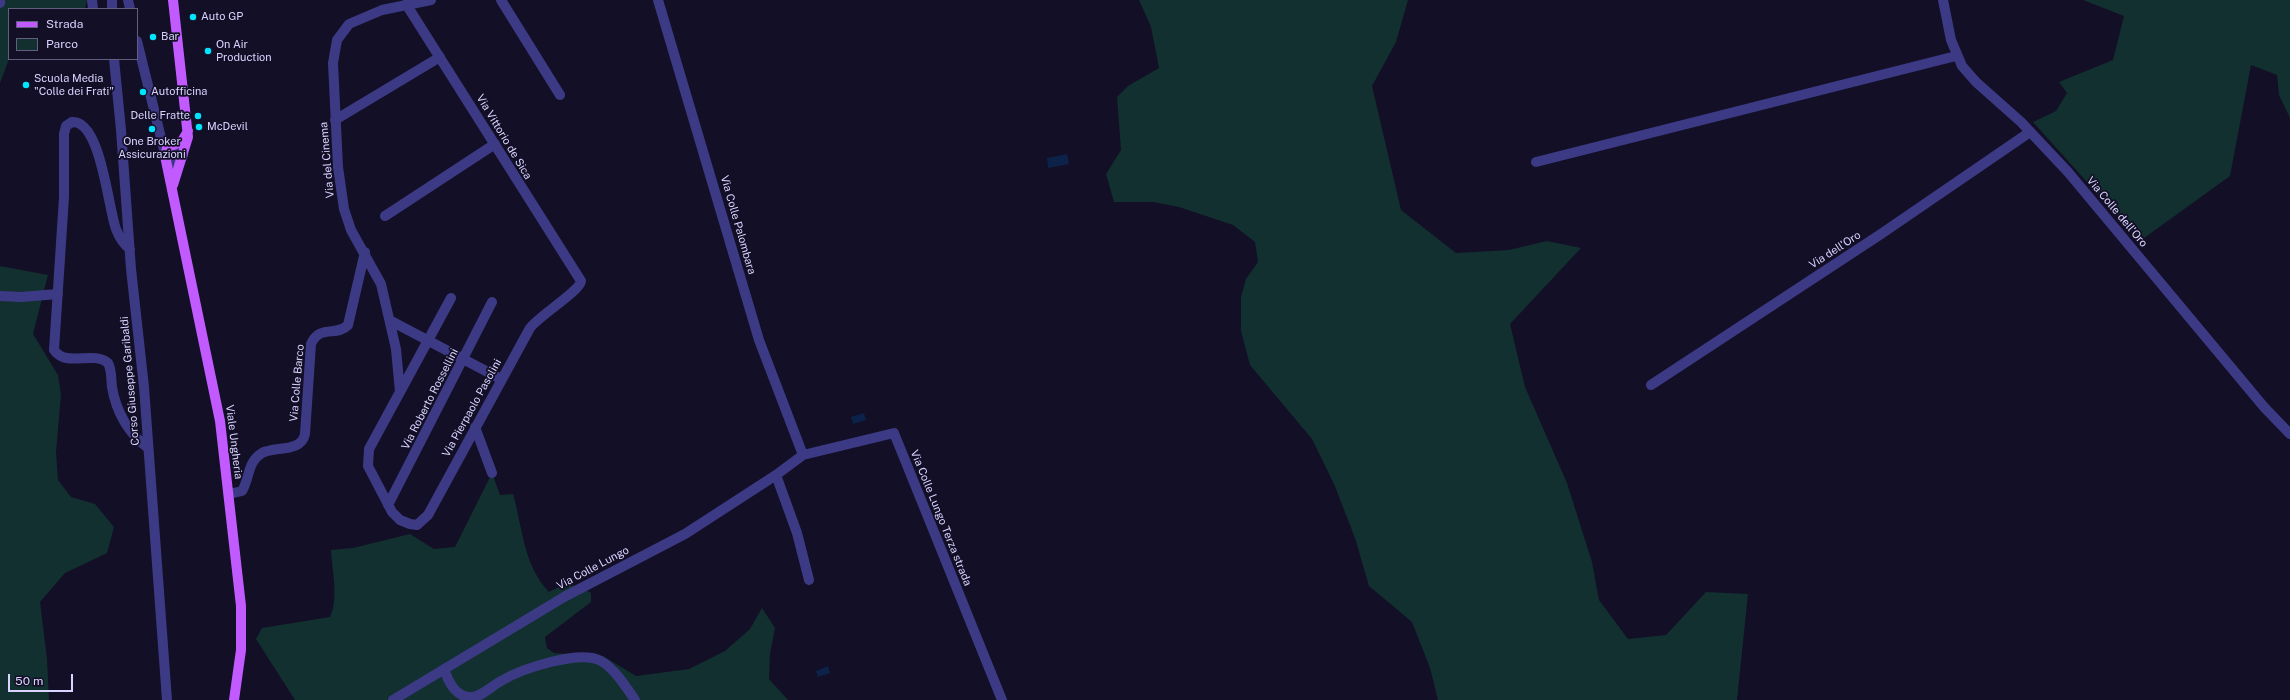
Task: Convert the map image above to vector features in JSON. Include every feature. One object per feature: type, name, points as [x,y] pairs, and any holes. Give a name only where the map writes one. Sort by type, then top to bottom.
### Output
[{"type":"main road","name":"Viale Ungheria","points":[[173,0],[188,131],[187,145],[176,173],[173,191]]},
{"type":"main road","points":[[165,156],[167,148],[182,141],[188,131]]},
{"type":"main road","name":"Viale Ungheria","points":[[165,156],[218,404],[237,555],[242,623],[240,655],[234,700]]},
{"type":"street","name":"Via del Cinema","points":[[400,392],[396,343],[381,284],[365,252],[351,230],[344,209],[338,173],[333,57],[340,34],[349,24],[366,16],[406,4],[431,0]]},
{"type":"street","points":[[501,0],[560,95]]},
{"type":"street","name":"Via Colle Palombara","points":[[658,0],[760,340],[803,455]]},
{"type":"street","name":"Via Colle dell'Oro","points":[[1943,0],[1956,56],[1969,74],[2030,132],[2068,172],[2264,407],[2290,434]]},
{"type":"street","name":"Via Vittorio de Sica","points":[[406,4],[495,144],[522,191],[578,275],[580,282]]},
{"type":"street","points":[[138,45],[165,156],[172,163],[178,162],[182,158],[182,151],[174,145],[162,142]]},
{"type":"street","points":[[1536,162],[1956,56]]},
{"type":"street","points":[[336,120],[440,57]]},
{"type":"street","name":"Corso Giuseppe Garibaldi","points":[[114,60],[122,130],[130,249],[148,448],[167,700]]},
{"type":"street","points":[[130,249],[121,239],[114,223],[103,171],[92,138],[83,125],[76,122],[69,123],[64,134],[64,197],[54,350],[58,355],[65,358],[100,358],[108,363],[113,394],[121,415],[132,433],[148,448]]},
{"type":"street","name":"Via dell'Oro","points":[[1651,385],[1881,234],[2030,132]]},
{"type":"street","points":[[385,216],[495,144]]},
{"type":"street","name":"Via Colle Barco","points":[[229,494],[242,491],[249,468],[258,456],[266,451],[295,446],[302,442],[305,434],[311,344],[320,333],[341,329],[348,325],[365,252]]},
{"type":"street","name":"Via Pierpaolo Pasolini","points":[[388,505],[394,515],[403,522],[413,525],[422,522],[428,515],[501,379],[536,321],[577,289],[580,282]]},
{"type":"street","points":[[0,296],[21,297],[58,294]]},
{"type":"street","points":[[388,505],[369,471],[367,459],[371,446],[451,298]]},
{"type":"street","name":"Via Roberto Rossellini","points":[[388,505],[492,302]]},
{"type":"street","points":[[391,320],[501,379]]},
{"type":"street","points":[[475,427],[492,473]]},
{"type":"street","name":"Via Colle Lungo Terza strada","points":[[803,455],[894,433],[1002,700]]},
{"type":"street","name":"Via Colle Lungo","points":[[393,700],[564,597],[685,534],[776,475],[803,455]]},
{"type":"street","points":[[776,475],[797,533],[809,580]]},
{"type":"street","points":[[444,669],[455,690],[461,695],[471,698],[479,695],[512,675],[562,660],[594,658],[609,667],[635,700]]},
{"type":"green space","points":[[0,0],[87,0],[85,8],[8,8],[9,60],[0,83]]},
{"type":"green space","points":[[1139,0],[1408,0],[1396,42],[1372,86],[1401,210],[1456,253],[1509,250],[1547,241],[1581,248],[1510,324],[1525,387],[1567,483],[1592,562],[1599,600],[1628,639],[1666,635],[1706,592],[1748,594],[1737,700],[1438,700],[1430,668],[1412,622],[1369,586],[1355,538],[1334,484],[1312,439],[1250,365],[1241,331],[1241,297],[1246,279],[1258,262],[1255,242],[1233,225],[1179,207],[1153,202],[1114,202],[1106,174],[1121,150],[1117,97],[1128,86],[1159,68],[1151,27]]},
{"type":"green space","points":[[2083,0],[2290,0],[2290,118],[2279,95],[2277,75],[2251,65],[2230,176],[2140,241],[2033,122],[2056,111],[2067,93],[2059,82],[2113,60],[2124,16]]},
{"type":"green space","points":[[0,266],[48,275],[33,334],[58,375],[61,395],[56,452],[58,480],[71,497],[95,504],[114,527],[107,553],[65,573],[40,602],[47,659],[49,700],[0,700]]},
{"type":"green space","points":[[492,473],[500,495],[513,494],[529,558],[540,581],[549,592],[570,585],[580,587],[591,593],[591,602],[545,637],[547,648],[554,653],[603,656],[636,676],[689,669],[725,651],[750,629],[762,608],[775,628],[770,654],[769,679],[788,700],[295,700],[256,639],[262,628],[330,617],[333,610],[335,593],[331,550],[353,548],[410,534],[434,549],[455,547]]},
{"type":"water","points":[[1067,154],[1069,164],[1048,168],[1047,158]]},
{"type":"water","points":[[864,413],[866,420],[853,424],[851,417]]},
{"type":"water","points":[[828,666],[830,673],[818,677],[816,671]]},
{"type":"place","name":"Auto GP","points":[[193,17]]},
{"type":"place","name":"Bar","points":[[153,37]]},
{"type":"place","name":"On Air Production","points":[[208,51]]},
{"type":"place","name":"Scuola Media \"Colle dei Frati\"","points":[[26,85]]},
{"type":"place","name":"Autofficina","points":[[143,92]]},
{"type":"place","name":"Delle Fratte","points":[[198,116]]},
{"type":"place","name":"McDevil","points":[[199,127]]},
{"type":"place","name":"One Broker Assicurazioni","points":[[152,129]]}]
